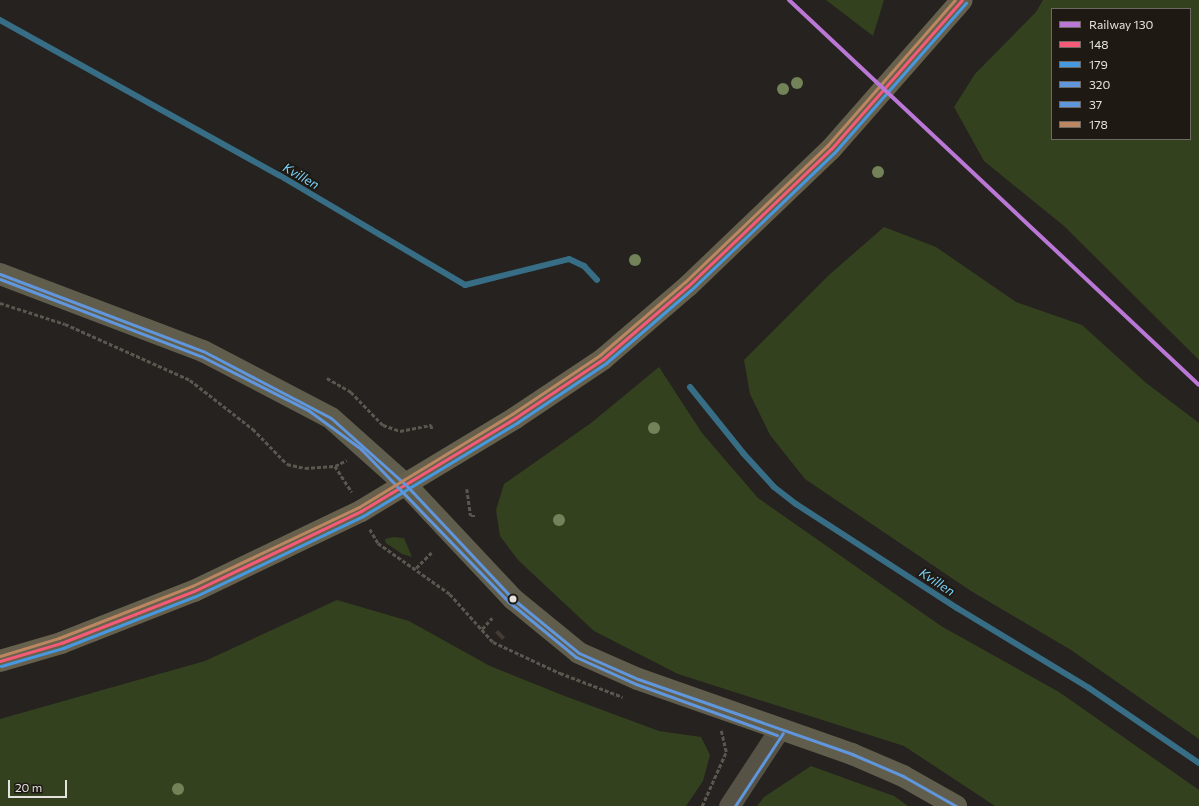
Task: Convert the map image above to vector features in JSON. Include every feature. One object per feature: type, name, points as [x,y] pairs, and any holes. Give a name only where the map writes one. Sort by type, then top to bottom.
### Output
[{"type":"highway","points":[[0,661],[61,643],[194,591],[361,511],[406,485],[603,359],[688,286],[831,149],[962,1]]},
{"type":"main road","points":[[0,274],[148,328],[283,390],[331,418],[406,485],[513,599],[579,653],[638,679],[779,730],[852,754],[903,776],[956,806]]},
{"type":"street","points":[[729,806],[779,730]]},
{"type":"path","points":[[0,303],[65,324],[190,380],[253,429],[286,464],[305,468],[335,466],[350,457]]},
{"type":"path","points":[[327,378],[351,392],[384,428],[411,432],[431,425],[432,429]]},
{"type":"path","points":[[335,466],[378,543],[417,569],[432,552]]},
{"type":"path","points":[[467,489],[471,516],[477,516]]},
{"type":"path","points":[[482,629],[492,618]]},
{"type":"green space","points":[[826,0],[884,0],[873,36]]},
{"type":"green space","points":[[1043,0],[1199,0],[1199,360],[1064,226],[984,161],[954,107],[975,74],[1036,12]]},
{"type":"green space","points":[[884,227],[936,247],[1016,302],[1082,325],[1145,382],[1199,423],[1199,739],[1071,650],[971,591],[805,479],[770,435],[750,394],[744,360],[829,275]]},
{"type":"green space","points":[[659,367],[702,433],[758,498],[941,626],[1059,692],[1199,790],[1199,806],[995,806],[904,746],[678,674],[594,631],[518,560],[500,536],[496,510],[504,484],[591,423]]},
{"type":"green space","points":[[394,537],[404,538],[412,557],[402,554],[386,543],[385,539]]},
{"type":"green space","points":[[337,600],[409,621],[490,666],[562,695],[659,731],[701,737],[710,755],[703,781],[686,806],[0,806],[0,719],[205,661]]},
{"type":"green space","points":[[811,766],[894,796],[908,806],[757,806],[764,797]]},
{"type":"building","points":[[498,630],[505,637],[502,640],[495,633]]},
{"type":"waterway","name":"Kvillen","points":[[0,20],[279,175],[465,285],[569,259],[584,266],[597,280]]},
{"type":"waterway","name":"Kvillen","points":[[690,387],[743,453],[774,487],[796,504],[957,608],[1089,688],[1199,763]]},
{"type":"rail line","name":"130","points":[[789,0],[1199,385]]},
{"type":"transit line","name":"178","points":[[0,656],[59,638],[192,586],[359,507],[512,414],[600,355],[685,282],[827,146],[955,0]]},
{"type":"transit line","name":"148","points":[[0,661],[61,643],[194,591],[361,511],[515,418],[603,359],[688,286],[831,149],[962,0]]},
{"type":"transit line","name":"179","points":[[1,666],[63,648],[196,596],[363,516],[518,422],[606,363],[691,290],[834,153],[966,3]]},
{"type":"transit line","name":"320","points":[[0,274],[203,351],[331,418],[406,485],[513,599],[579,653],[638,679],[852,754],[903,776],[956,806]]},
{"type":"transit line","name":"37","points":[[0,279],[201,356],[308,410],[361,449],[509,602],[576,657],[636,684],[777,735]]},
{"type":"transit line","name":"37","points":[[735,806],[783,733]]}]
